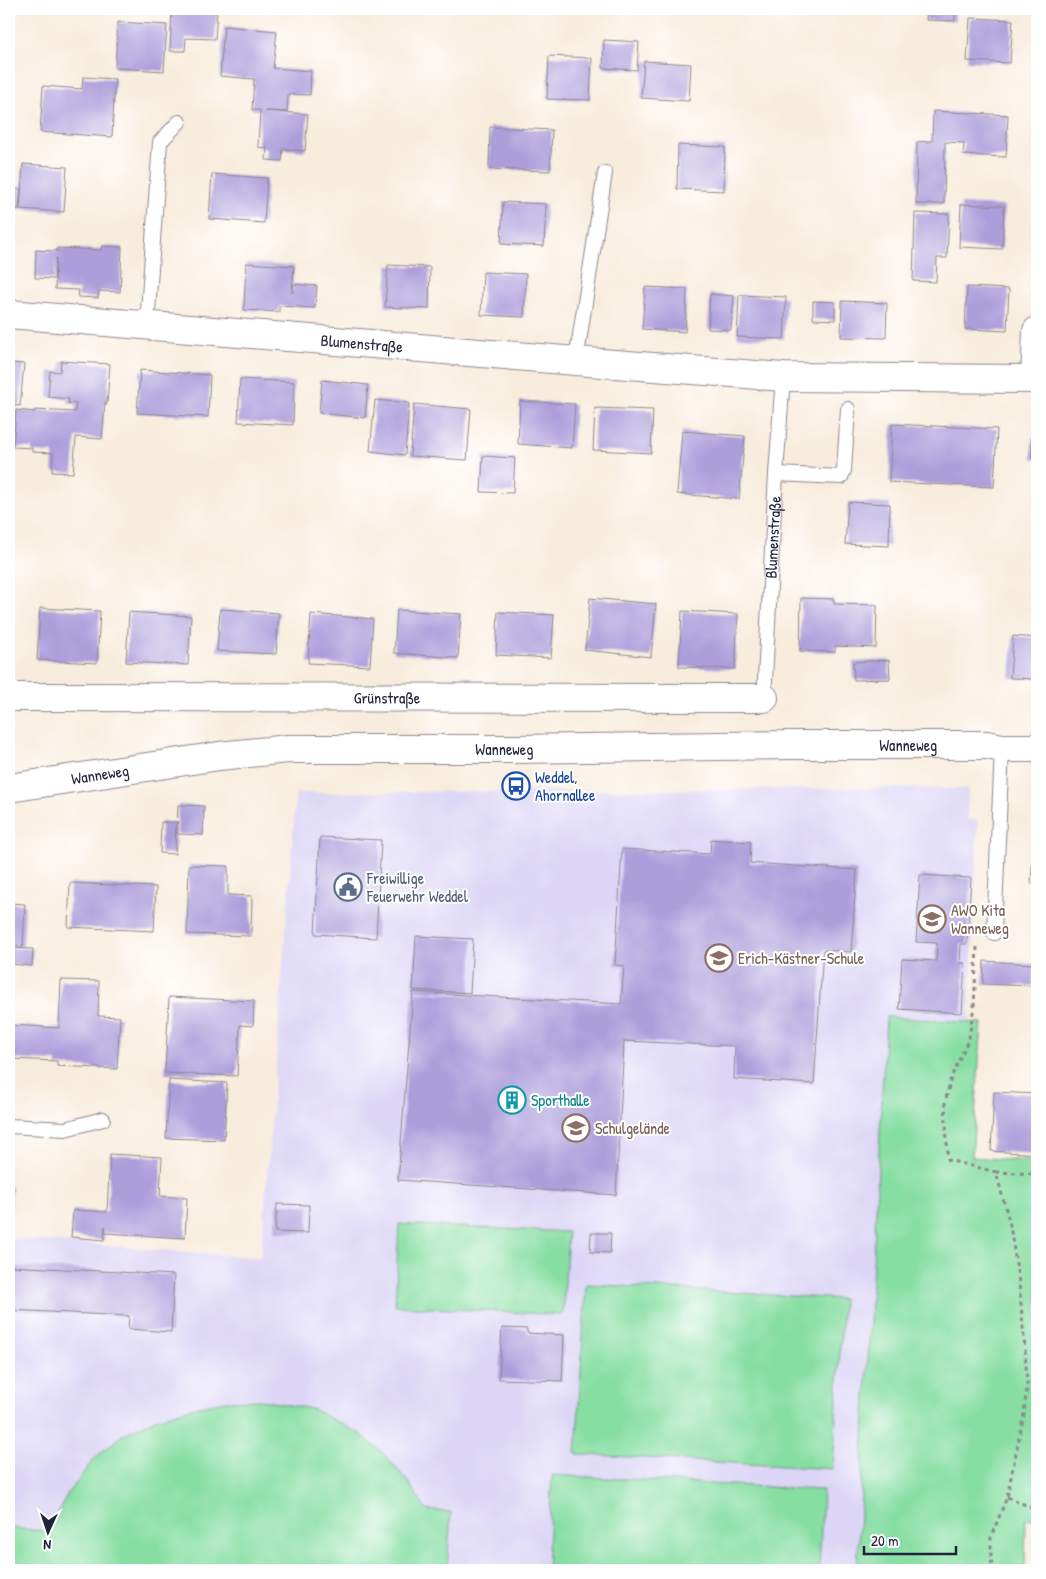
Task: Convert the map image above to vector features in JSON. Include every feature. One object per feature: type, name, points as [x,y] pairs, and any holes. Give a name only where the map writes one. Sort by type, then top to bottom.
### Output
[{"type":"street","name":"Blumenstraße","points":[[9,314],[783,377],[1036,379]]},
{"type":"street","points":[[1036,379],[1037,331]]},
{"type":"street","name":"Grünstraße","points":[[9,697],[764,698]]},
{"type":"street","name":"Wanneweg","points":[[9,788],[219,756],[288,749],[518,749],[790,745],[1037,748]]},
{"type":"lane","points":[[147,324],[160,142],[179,122]]},
{"type":"lane","points":[[576,361],[605,173]]},
{"type":"lane","name":"Blumenstraße","points":[[764,698],[783,377]]},
{"type":"lane","points":[[776,474],[841,477],[844,470],[848,409]]},
{"type":"lane","points":[[994,934],[1002,748]]},
{"type":"lane","points":[[9,1126],[65,1129],[103,1119]]},
{"type":"path","points":[[977,938],[974,1006],[969,1038],[951,1078],[945,1103],[948,1160],[996,1172],[1037,1174]]},
{"type":"path","points":[[993,1570],[991,1537],[1007,1497],[1024,1414],[1027,1384],[1019,1283],[1010,1225],[996,1172]]},
{"type":"path","points":[[1007,1497],[1037,1510]]},
{"type":"shaded area","name":"Schulgelände","points":[[968,789],[967,820],[978,820],[969,1022],[886,1018],[857,1570],[9,1570],[9,1238],[261,1258],[296,793]]},
{"type":"green space","points":[[886,1017],[982,1023],[972,1157],[1037,1162],[1037,1519],[1026,1519],[1025,1570],[857,1570]]},
{"type":"green space","points":[[399,1224],[568,1232],[563,1315],[395,1306]]},
{"type":"green space","points":[[586,1284],[843,1299],[833,1469],[576,1454]]},
{"type":"green space","points":[[260,1400],[312,1409],[359,1433],[384,1454],[409,1483],[426,1510],[451,1512],[447,1570],[9,1570],[9,1528],[48,1531],[68,1493],[94,1459],[122,1435],[155,1419],[190,1408],[225,1401]]},
{"type":"green space","points":[[552,1475],[823,1490],[819,1570],[547,1570]]},
{"type":"building","points":[[172,9],[217,11],[215,39],[186,38],[185,51],[170,51]]},
{"type":"building","points":[[927,9],[955,9],[955,21],[926,20]]},
{"type":"building","points":[[970,18],[1013,20],[1010,63],[967,61]]},
{"type":"building","points":[[118,22],[167,25],[164,71],[115,68]]},
{"type":"building","points":[[224,26],[277,31],[273,68],[311,71],[310,95],[288,94],[287,112],[266,111],[308,114],[305,151],[283,149],[282,161],[266,160],[267,148],[258,147],[260,110],[252,110],[254,79],[220,76]]},
{"type":"building","points":[[604,40],[639,42],[637,70],[603,68]]},
{"type":"building","points":[[549,56],[592,58],[590,100],[547,99]]},
{"type":"building","points":[[644,61],[691,64],[689,101],[641,98]]},
{"type":"building","points":[[83,77],[115,79],[112,137],[40,132],[43,86],[82,89]]},
{"type":"building","points":[[933,111],[1008,115],[1006,157],[963,155],[964,143],[945,142],[944,204],[916,204],[917,142],[932,141]]},
{"type":"building","points":[[490,127],[552,130],[550,171],[489,169]]},
{"type":"building","points":[[678,145],[725,147],[724,191],[677,189]]},
{"type":"building","points":[[23,164],[67,167],[64,212],[20,209]]},
{"type":"building","points":[[212,174],[267,178],[264,223],[209,219]]},
{"type":"building","points":[[9,189],[21,189],[19,209],[9,209]]},
{"type":"building","points":[[503,202],[546,204],[544,246],[501,244]]},
{"type":"building","points":[[961,204],[1004,206],[1002,249],[959,247]]},
{"type":"building","points":[[915,213],[949,214],[947,258],[937,258],[936,282],[913,281]]},
{"type":"building","points":[[102,246],[122,247],[120,292],[99,291],[98,298],[78,297],[79,290],[55,289],[56,258],[54,279],[35,278],[36,250],[57,251],[57,248],[101,250]]},
{"type":"building","points":[[246,263],[294,266],[292,293],[294,284],[317,286],[315,308],[279,306],[279,312],[244,310]]},
{"type":"building","points":[[388,265],[430,267],[429,309],[385,307]]},
{"type":"building","points":[[483,272],[526,274],[524,317],[481,315]]},
{"type":"building","points":[[645,287],[687,289],[685,332],[642,329]]},
{"type":"building","points":[[967,287],[1009,289],[1007,331],[965,329]]},
{"type":"building","points":[[710,294],[734,296],[731,330],[708,329]]},
{"type":"building","points":[[739,295],[786,297],[784,339],[737,337]]},
{"type":"building","points":[[813,301],[835,302],[835,320],[813,319]]},
{"type":"building","points":[[842,301],[887,303],[886,338],[841,337]]},
{"type":"building","points":[[61,361],[110,364],[102,439],[76,437],[73,473],[52,472],[53,453],[32,452],[32,448],[13,447],[16,410],[75,412],[76,404],[68,403],[69,399],[48,397],[50,371],[60,372]]},
{"type":"building","points":[[9,363],[24,364],[20,406],[9,405]]},
{"type":"building","points":[[140,370],[210,375],[208,417],[137,413]]},
{"type":"building","points":[[240,379],[294,382],[293,425],[238,422]]},
{"type":"building","points":[[322,380],[368,385],[365,418],[319,413]]},
{"type":"building","points":[[375,400],[409,403],[405,455],[370,451]]},
{"type":"building","points":[[520,401],[575,404],[572,448],[518,444]]},
{"type":"building","points":[[414,404],[471,409],[467,460],[410,456]]},
{"type":"building","points":[[595,408],[653,410],[651,453],[593,450]]},
{"type":"building","points":[[892,424],[997,429],[994,487],[889,482]]},
{"type":"building","points":[[682,431],[745,436],[739,499],[677,494]]},
{"type":"building","points":[[1032,438],[1037,438],[1037,459],[1032,459]]},
{"type":"building","points":[[483,456],[515,458],[513,493],[481,492]]},
{"type":"building","points":[[848,502],[890,504],[889,546],[845,544]]},
{"type":"building","points":[[590,598],[656,604],[651,657],[585,650]]},
{"type":"building","points":[[801,598],[834,599],[834,604],[877,605],[876,648],[835,646],[835,652],[800,651]]},
{"type":"building","points":[[40,608],[100,611],[97,663],[37,660]]},
{"type":"building","points":[[220,609],[279,613],[276,654],[217,651]]},
{"type":"building","points":[[397,610],[461,614],[458,658],[394,653]]},
{"type":"building","points":[[682,611],[738,614],[735,669],[679,667]]},
{"type":"building","points":[[129,612],[191,616],[188,665],[126,662]]},
{"type":"building","points":[[498,612],[554,615],[551,658],[496,655]]},
{"type":"building","points":[[311,614],[373,619],[370,666],[308,663]]},
{"type":"building","points":[[1013,636],[1037,638],[1037,679],[1010,678]]},
{"type":"building","points":[[889,660],[890,679],[854,680],[853,662]]},
{"type":"building","points":[[178,805],[204,806],[203,835],[177,834]]},
{"type":"building","points":[[1035,814],[1037,814],[1037,884],[1031,884]]},
{"type":"building","points":[[161,822],[176,822],[175,854],[160,853]]},
{"type":"building","name":"Freiwillige Feuerwehr Weddel","points":[[320,837],[381,840],[376,938],[315,934]]},
{"type":"building","points":[[711,839],[751,842],[750,863],[857,870],[851,952],[823,950],[814,1084],[734,1079],[735,1046],[624,1041],[616,1195],[398,1180],[413,992],[621,1004],[624,966],[615,965],[622,849],[710,854]]},
{"type":"building","points":[[189,865],[228,866],[228,895],[252,896],[251,936],[187,934]]},
{"type":"building","points":[[920,875],[971,878],[967,944],[961,944],[960,963],[965,963],[962,1013],[899,1009],[902,959],[936,961],[937,943],[916,942]]},
{"type":"building","points":[[70,883],[156,887],[154,931],[68,927]]},
{"type":"building","points":[[9,903],[25,904],[23,947],[9,946]]},
{"type":"building","points":[[416,936],[473,939],[470,993],[413,990]]},
{"type":"building","points":[[9,948],[33,949],[32,966],[9,964]]},
{"type":"building","points":[[984,961],[1034,964],[1033,986],[983,984]]},
{"type":"building","points":[[61,980],[99,981],[98,1016],[120,1017],[117,1069],[57,1066],[57,1061],[10,1059],[12,1025],[59,1028]]},
{"type":"building","points":[[169,997],[254,1001],[253,1026],[240,1025],[237,1076],[165,1073]]},
{"type":"building","points":[[169,1080],[227,1083],[224,1140],[166,1138]]},
{"type":"building","points":[[994,1092],[1037,1094],[1037,1154],[991,1151]]},
{"type":"building","points":[[110,1154],[162,1157],[160,1196],[187,1198],[185,1238],[105,1233],[105,1226],[104,1240],[71,1237],[73,1210],[107,1212]]},
{"type":"building","points":[[9,1187],[12,1187],[10,1219],[9,1219]]},
{"type":"building","points":[[277,1204],[309,1205],[308,1233],[275,1232]]},
{"type":"building","points":[[591,1233],[611,1233],[610,1253],[590,1252]]},
{"type":"building","points":[[9,1266],[174,1275],[171,1332],[128,1329],[129,1316],[9,1310]]},
{"type":"building","points":[[502,1328],[527,1329],[527,1333],[564,1335],[562,1381],[499,1379]]},
{"type":"place","name":"Weddel, Ahornallee","points":[[516,786]]},
{"type":"place","name":"Freiwillige Feuerwehr Weddel","points":[[348,887]]},
{"type":"place","name":"AWO Kita Wanneweg","points":[[932,919]]},
{"type":"place","name":"Erich-Kästner-Schule","points":[[719,958]]},
{"type":"place","name":"Sporthalle","points":[[512,1100]]},
{"type":"place","name":"Schulgelände","points":[[576,1128]]}]
